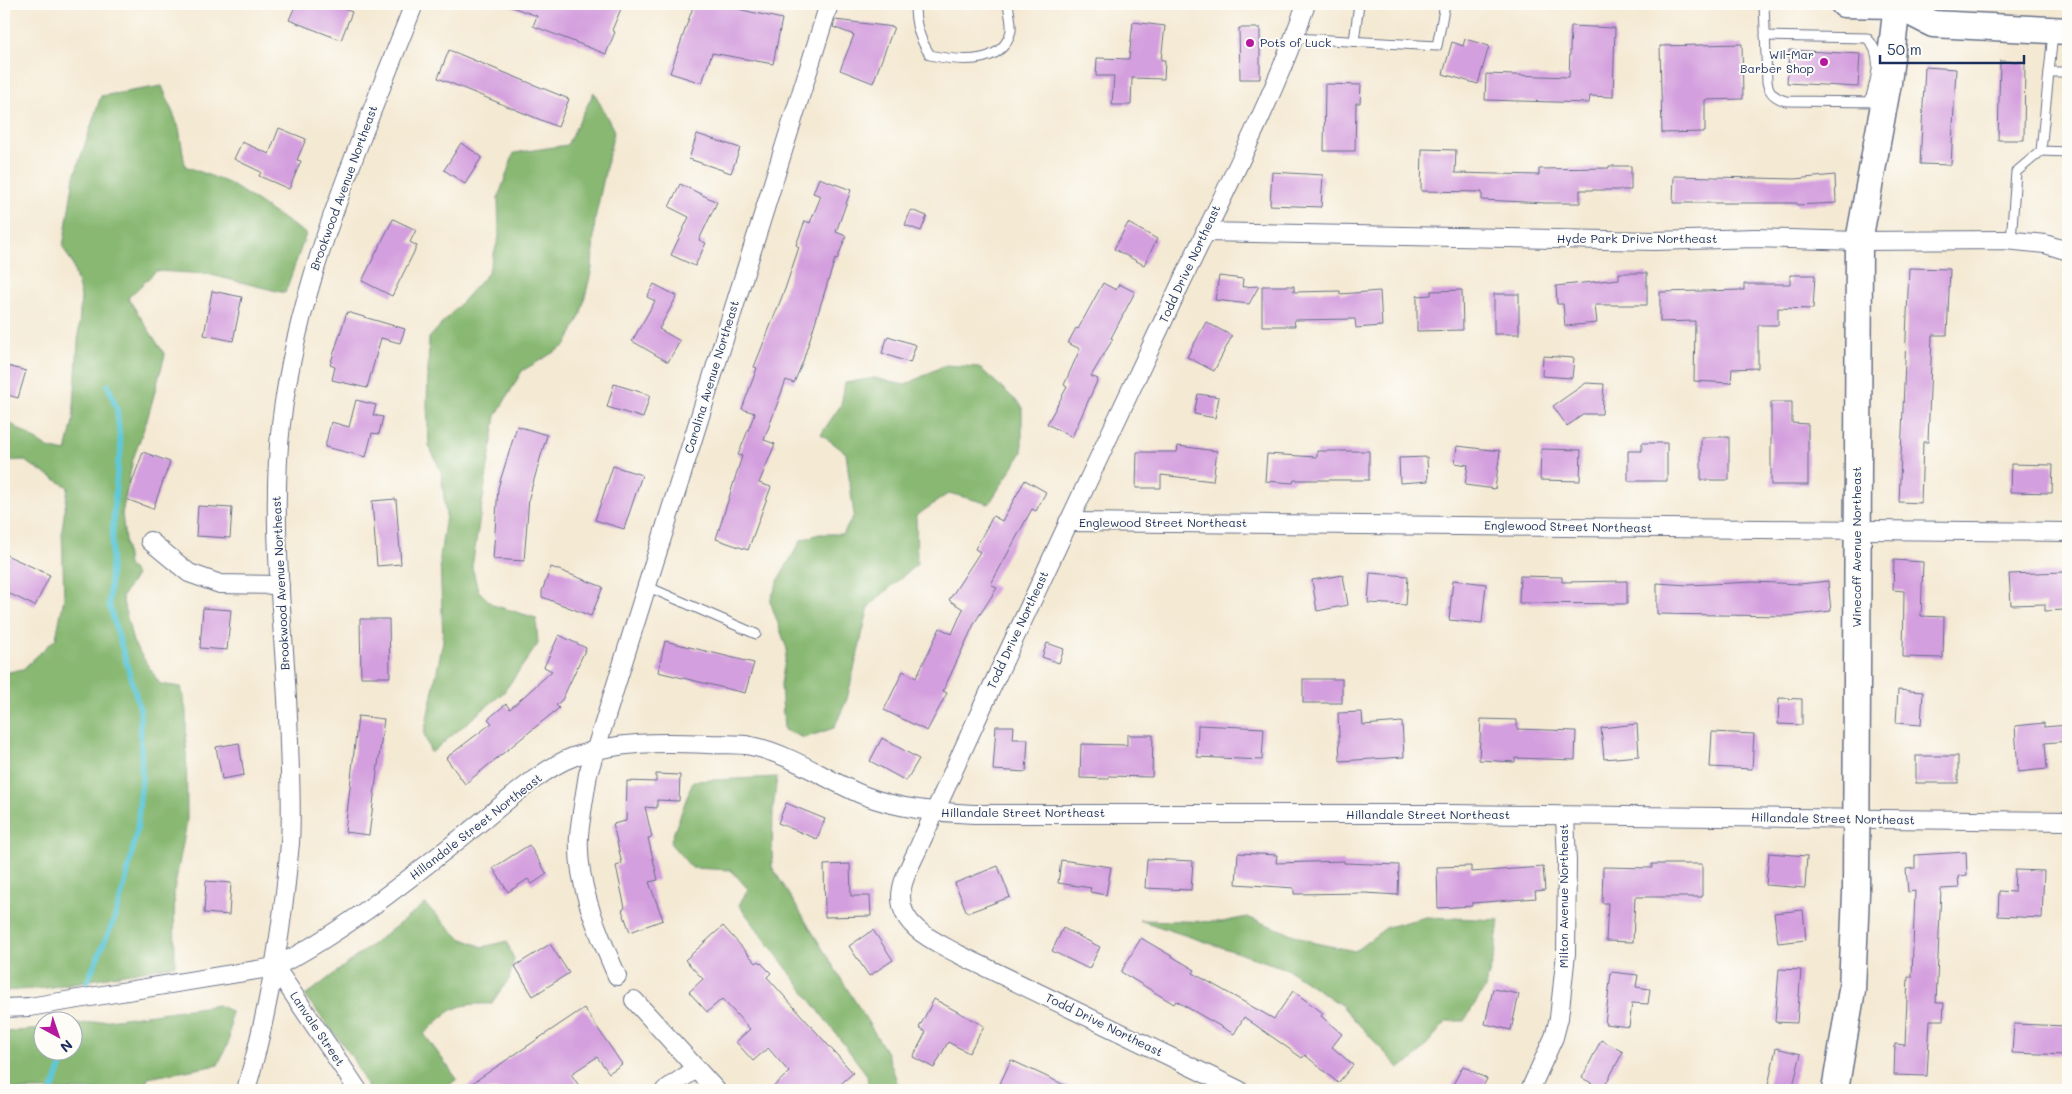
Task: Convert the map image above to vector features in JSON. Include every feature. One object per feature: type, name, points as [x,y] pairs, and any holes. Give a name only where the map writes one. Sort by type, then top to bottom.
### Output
[{"type":"street","name":"Brookwood Avenue Northeast","points":[[246,1090],[275,967],[290,841],[289,741],[276,504],[281,425],[304,304],[320,248],[414,4]]},
{"type":"street","name":"Carolina Avenue Northeast","points":[[617,976],[590,913],[581,866],[579,836],[588,774],[829,4]]},
{"type":"street","name":"Todd Drive Northeast","points":[[1239,1090],[958,954],[924,935],[910,923],[902,910],[900,893],[906,874],[934,812],[1068,522],[1253,132],[1294,38],[1306,4]]},
{"type":"street","points":[[1844,4],[1898,4],[1934,24],[2060,31]]},
{"type":"street","name":"Winecoff Avenue Northeast","points":[[1835,1090],[1852,990],[1856,893],[1854,819],[1859,242],[1877,102],[1898,4]]},
{"type":"street","name":"Hyde Park Drive Northeast","points":[[1205,232],[1655,241],[1755,238],[1859,242],[2011,241],[2045,244],[2068,251]]},
{"type":"street","name":"Englewood Street Northeast","points":[[1068,522],[2068,532]]},
{"type":"street","points":[[150,541],[189,573],[220,584],[280,585]]},
{"type":"street","name":"Hillandale Street Northeast","points":[[4,1008],[29,1007],[275,967],[305,952],[417,874],[535,780],[571,758],[615,745],[653,742],[750,746],[772,751],[862,795],[887,804],[934,812],[974,814],[1447,814],[2068,821]]},
{"type":"street","name":"Milton Avenue Northeast","points":[[1530,1090],[1554,1037],[1559,1018],[1566,953],[1567,862],[1565,816]]},
{"type":"street","name":"Lanvale Street","points":[[275,967],[358,1090]]},
{"type":"street","points":[[634,1000],[716,1090]]},
{"type":"street","points":[[665,1090],[696,1069]]},
{"type":"lane","points":[[914,4],[916,23],[921,40],[930,55],[951,60],[981,58],[995,54],[1004,47],[1011,30],[1008,4]]},
{"type":"lane","points":[[1354,41],[1359,4]]},
{"type":"lane","points":[[1294,38],[1437,46],[1445,4]]},
{"type":"lane","points":[[1764,4],[1768,90],[1773,96],[1786,101],[1877,102]]},
{"type":"lane","points":[[2041,151],[2049,72],[2060,31]]},
{"type":"lane","points":[[1765,36],[1868,38],[1877,52],[1883,71]]},
{"type":"lane","points":[[2049,72],[2068,72]]},
{"type":"lane","points":[[2011,241],[2016,172],[2041,151],[2065,152],[2068,144]]},
{"type":"lane","points":[[646,586],[756,634]]},
{"type":"green space","points":[[162,86],[179,128],[185,166],[229,183],[306,234],[285,293],[207,274],[156,271],[128,298],[165,355],[147,420],[133,459],[122,514],[128,565],[136,575],[122,597],[133,642],[160,684],[181,687],[186,711],[187,822],[174,891],[175,965],[46,988],[4,991],[4,673],[23,669],[56,638],[64,598],[62,530],[68,487],[23,460],[4,461],[4,419],[48,448],[66,452],[73,421],[81,296],[72,263],[63,247],[74,177],[101,96]]},
{"type":"green space","points":[[594,92],[614,131],[595,219],[592,268],[581,314],[566,345],[522,371],[496,416],[472,567],[478,590],[493,605],[536,618],[538,644],[504,692],[431,753],[424,734],[443,641],[440,557],[446,515],[441,471],[429,446],[427,405],[429,338],[488,273],[499,237],[498,198],[514,153],[567,145]]},
{"type":"green space","points":[[945,365],[979,367],[1022,406],[1022,452],[989,504],[949,493],[916,516],[917,564],[869,606],[847,699],[834,728],[804,738],[784,730],[781,684],[787,649],[770,601],[779,579],[801,540],[819,534],[843,534],[854,515],[846,453],[821,434],[841,405],[845,383],[874,378],[905,385]]},
{"type":"green space","points":[[777,777],[773,809],[772,867],[887,1053],[900,1090],[869,1090],[867,1075],[739,905],[748,889],[731,870],[692,868],[670,843],[693,781]]},
{"type":"green space","points":[[425,904],[460,938],[483,947],[507,941],[514,960],[509,979],[491,1004],[461,1006],[454,1009],[424,1034],[457,1079],[443,1090],[369,1090],[351,1055],[305,996]]},
{"type":"green space","points":[[1247,917],[1315,943],[1355,951],[1387,927],[1426,917],[1499,920],[1494,957],[1485,988],[1464,1021],[1447,1021],[1414,1059],[1399,1068],[1341,1005],[1287,969],[1139,920],[1222,922]]},
{"type":"green space","points":[[218,1005],[231,1011],[229,1041],[218,1065],[148,1078],[144,1090],[4,1090],[4,1032],[32,1030],[32,1062],[82,1062],[82,1024]]},
{"type":"building","points":[[296,4],[332,4],[352,12],[341,40],[289,20]]},
{"type":"building","points":[[509,4],[623,4],[612,30],[615,32],[606,54],[533,26],[537,16],[509,6]]},
{"type":"building","points":[[694,4],[716,4],[782,19],[773,64],[712,53],[702,83],[670,73]]},
{"type":"building","points":[[835,20],[894,27],[873,83],[840,70],[854,35],[833,27]]},
{"type":"building","points":[[1133,22],[1165,26],[1161,60],[1165,60],[1164,79],[1132,78],[1131,105],[1112,105],[1114,76],[1096,76],[1097,58],[1129,59]]},
{"type":"building","points":[[1571,26],[1615,28],[1613,97],[1590,96],[1589,103],[1485,100],[1486,74],[1569,77]]},
{"type":"building","points":[[1239,28],[1260,28],[1260,79],[1240,79]]},
{"type":"building","points":[[1465,39],[1489,46],[1478,84],[1443,74],[1452,42],[1463,46]]},
{"type":"building","points":[[1742,44],[1743,99],[1705,100],[1705,132],[1662,133],[1660,46]]},
{"type":"building","points":[[449,50],[569,99],[558,127],[438,78]]},
{"type":"building","name":"Wil-Mar Barber Shop","points":[[1789,50],[1860,54],[1858,87],[1787,83]]},
{"type":"building","points":[[2000,61],[2025,62],[2024,140],[1998,140]]},
{"type":"building","points":[[1925,67],[1956,69],[1951,165],[1920,164]]},
{"type":"building","points":[[1325,84],[1361,85],[1360,103],[1356,103],[1355,151],[1324,151]]},
{"type":"building","points":[[279,128],[306,139],[297,160],[301,161],[289,189],[259,176],[261,172],[234,159],[242,142],[269,154]]},
{"type":"building","points":[[697,134],[740,148],[731,173],[689,159]]},
{"type":"building","points":[[461,143],[482,157],[465,184],[444,170]]},
{"type":"building","points":[[1422,149],[1456,150],[1455,173],[1539,175],[1539,169],[1631,166],[1631,190],[1580,190],[1580,203],[1482,200],[1482,192],[1421,191]]},
{"type":"building","points":[[1272,172],[1323,175],[1321,207],[1270,205]]},
{"type":"building","points":[[1835,175],[1836,203],[1797,205],[1797,203],[1673,203],[1674,176],[1795,179]]},
{"type":"building","points":[[819,178],[851,190],[836,232],[846,236],[837,260],[835,259],[803,361],[794,383],[786,380],[764,440],[775,444],[759,483],[771,487],[748,550],[716,539],[742,456],[738,455],[755,413],[742,409],[757,368],[754,367],[785,289],[799,247],[796,245],[805,221],[810,223],[821,196],[813,193]]},
{"type":"building","points":[[680,184],[717,202],[699,240],[706,243],[695,266],[671,255],[689,217],[669,207]]},
{"type":"building","points":[[911,210],[927,216],[921,231],[905,225]]},
{"type":"building","points":[[393,219],[416,230],[410,242],[417,246],[392,296],[362,281]]},
{"type":"building","points":[[1128,223],[1157,239],[1144,265],[1114,249]]},
{"type":"building","points":[[1909,268],[1950,269],[1947,335],[1932,335],[1928,442],[1923,442],[1921,503],[1899,502]]},
{"type":"building","points":[[1619,273],[1647,273],[1647,305],[1595,305],[1597,323],[1565,326],[1563,304],[1557,304],[1556,286],[1619,279]]},
{"type":"building","points":[[1790,275],[1815,275],[1813,309],[1778,308],[1778,325],[1758,325],[1758,368],[1732,369],[1731,383],[1694,381],[1695,321],[1660,322],[1660,292],[1744,290],[1744,284],[1790,284]]},
{"type":"building","points":[[1219,276],[1243,279],[1242,287],[1259,286],[1249,304],[1215,300]]},
{"type":"building","points":[[1103,283],[1116,290],[1119,284],[1135,292],[1111,338],[1113,339],[1091,376],[1098,379],[1072,437],[1047,424],[1067,387],[1064,385],[1080,349],[1068,343],[1076,328],[1078,329]]},
{"type":"building","points":[[654,284],[677,296],[659,329],[680,341],[668,362],[632,341],[655,301],[647,297]]},
{"type":"building","points":[[1262,286],[1294,286],[1294,292],[1340,291],[1340,294],[1380,291],[1382,326],[1356,328],[1355,319],[1294,320],[1295,326],[1262,326]]},
{"type":"building","points":[[1462,290],[1463,330],[1417,331],[1417,296],[1431,295],[1431,291]]},
{"type":"building","points":[[212,291],[242,297],[233,341],[204,335]]},
{"type":"building","points":[[1494,294],[1519,294],[1519,334],[1494,334]]},
{"type":"building","points":[[347,312],[405,329],[400,343],[381,338],[367,388],[332,380],[335,367],[330,365]]},
{"type":"building","points":[[1206,322],[1232,336],[1214,371],[1187,357]]},
{"type":"building","points":[[888,336],[916,345],[910,363],[882,353]]},
{"type":"building","points":[[1543,356],[1574,358],[1572,378],[1542,376]]},
{"type":"building","points":[[4,365],[26,371],[18,398],[4,394]]},
{"type":"building","points":[[1586,383],[1604,384],[1602,414],[1584,414],[1567,426],[1553,406]]},
{"type":"building","points":[[614,384],[650,395],[643,418],[607,407]]},
{"type":"building","points":[[1198,394],[1219,397],[1215,418],[1194,414]]},
{"type":"building","points":[[356,400],[376,405],[373,415],[383,417],[379,434],[372,433],[366,457],[325,447],[331,422],[349,427]]},
{"type":"building","points":[[1771,402],[1792,402],[1792,423],[1808,424],[1808,485],[1771,485]]},
{"type":"building","points":[[517,426],[547,435],[529,497],[524,561],[493,559],[498,488]]},
{"type":"building","points":[[1701,437],[1729,437],[1729,480],[1701,480]]},
{"type":"building","points":[[1642,443],[1667,443],[1667,481],[1628,481],[1628,451],[1642,451]]},
{"type":"building","points":[[1178,446],[1217,451],[1213,481],[1161,475],[1161,488],[1136,488],[1137,452],[1177,452]]},
{"type":"building","points":[[1457,446],[1500,451],[1495,489],[1465,485],[1468,465],[1455,463]]},
{"type":"building","points":[[1541,449],[1581,450],[1580,481],[1540,480]]},
{"type":"building","points":[[1317,451],[1369,451],[1369,480],[1294,480],[1293,483],[1265,481],[1267,454],[1317,457]]},
{"type":"building","points":[[143,452],[170,462],[153,509],[126,499]]},
{"type":"building","points":[[1427,457],[1428,481],[1400,483],[1399,458]]},
{"type":"building","points":[[2011,464],[2053,465],[2052,493],[2010,492]]},
{"type":"building","points":[[613,466],[642,475],[624,529],[595,520]]},
{"type":"building","points":[[1025,480],[1046,492],[1036,511],[1032,509],[991,584],[997,588],[975,622],[943,691],[947,693],[927,731],[884,710],[903,671],[916,678],[940,628],[952,634],[963,609],[949,600],[980,552],[975,549],[993,516],[1002,521]]},
{"type":"building","points":[[396,499],[401,564],[377,566],[372,501]]},
{"type":"building","points":[[198,506],[232,508],[230,538],[196,536]]},
{"type":"building","points":[[4,554],[50,575],[35,606],[4,591]]},
{"type":"building","points":[[1894,560],[1923,562],[1921,616],[1944,617],[1943,658],[1903,657],[1904,591],[1893,590]]},
{"type":"building","points":[[551,567],[603,587],[591,616],[542,597],[542,591]]},
{"type":"building","points":[[2064,572],[2065,610],[2045,611],[2045,604],[2011,605],[2009,574]]},
{"type":"building","points":[[1370,573],[1408,576],[1406,605],[1368,603]]},
{"type":"building","points":[[1343,575],[1348,605],[1317,611],[1312,580]]},
{"type":"building","points":[[1520,576],[1562,577],[1562,582],[1627,581],[1627,604],[1519,603]]},
{"type":"building","points":[[1453,580],[1486,584],[1482,623],[1449,620]]},
{"type":"building","points":[[1828,581],[1831,611],[1787,616],[1657,614],[1657,583],[1688,585],[1754,582],[1800,584]]},
{"type":"building","points":[[203,608],[231,610],[227,650],[200,648]]},
{"type":"building","points":[[360,619],[389,619],[390,677],[361,677]]},
{"type":"building","points":[[559,635],[586,648],[562,700],[556,705],[559,708],[465,784],[446,758],[492,723],[488,719],[506,704],[510,709],[552,671],[544,667]]},
{"type":"building","points":[[665,641],[754,663],[745,693],[658,672]]},
{"type":"building","points":[[1047,643],[1064,649],[1059,663],[1042,657]]},
{"type":"building","points":[[1303,679],[1342,679],[1342,703],[1303,703]]},
{"type":"building","points":[[1898,690],[1923,692],[1921,725],[1896,723]]},
{"type":"building","points":[[1779,698],[1802,699],[1802,725],[1778,724]]},
{"type":"building","points":[[1362,712],[1363,725],[1402,722],[1404,757],[1340,761],[1338,713]]},
{"type":"building","points":[[358,716],[384,719],[369,835],[345,832]]},
{"type":"building","points":[[1481,719],[1517,720],[1517,729],[1576,731],[1575,760],[1515,758],[1515,762],[1479,760]]},
{"type":"building","points":[[2044,723],[2044,727],[2068,725],[2068,741],[2045,743],[2047,769],[2018,772],[2015,726]]},
{"type":"building","points":[[1637,724],[1639,756],[1604,759],[1601,728]]},
{"type":"building","points":[[1198,725],[1264,728],[1262,760],[1197,757]]},
{"type":"building","points":[[996,726],[1014,726],[1013,739],[1028,739],[1026,772],[993,770]]},
{"type":"building","points":[[1712,732],[1754,734],[1752,769],[1710,767]]},
{"type":"building","points":[[1127,735],[1153,735],[1152,777],[1109,776],[1108,779],[1080,778],[1081,744],[1127,745]]},
{"type":"building","points":[[882,738],[919,759],[906,781],[870,761]]},
{"type":"building","points":[[239,743],[244,775],[222,779],[216,747]]},
{"type":"building","points":[[1916,756],[1958,756],[1958,783],[1916,783]]},
{"type":"building","points":[[656,774],[680,775],[679,801],[657,800],[657,808],[645,807],[652,837],[648,838],[658,880],[649,882],[663,920],[630,932],[622,910],[625,908],[616,866],[622,864],[613,824],[626,821],[627,781],[656,782]]},
{"type":"building","points":[[786,803],[825,819],[817,839],[778,823]]},
{"type":"building","points":[[529,845],[547,874],[532,884],[528,879],[508,892],[493,868]]},
{"type":"building","points":[[1966,852],[1967,875],[1958,876],[1959,888],[1941,889],[1936,1003],[1944,1003],[1943,1020],[1930,1020],[1927,1076],[1894,1075],[1895,1044],[1905,1045],[1908,977],[1912,977],[1915,891],[1908,892],[1906,869],[1915,868],[1915,855]]},
{"type":"building","points":[[1238,853],[1277,855],[1276,863],[1344,861],[1344,863],[1399,865],[1398,895],[1365,893],[1294,894],[1294,888],[1236,884]]},
{"type":"building","points":[[1769,853],[1807,856],[1805,888],[1766,885]]},
{"type":"building","points":[[1147,859],[1193,861],[1191,890],[1145,888]]},
{"type":"building","points":[[1061,860],[1111,867],[1106,895],[1090,892],[1091,888],[1058,883]]},
{"type":"building","points":[[850,864],[851,896],[870,896],[871,916],[825,917],[824,865]]},
{"type":"building","points":[[1652,864],[1702,864],[1702,897],[1635,897],[1633,942],[1606,941],[1608,903],[1602,903],[1603,867],[1652,868]]},
{"type":"building","points":[[998,866],[1010,897],[967,913],[955,883]]},
{"type":"building","points":[[1471,866],[1471,872],[1543,867],[1545,890],[1535,891],[1536,898],[1472,903],[1472,906],[1438,908],[1437,867]]},
{"type":"building","points":[[2015,870],[2044,871],[2042,918],[1998,916],[1999,891],[2014,892]]},
{"type":"building","points":[[206,881],[231,883],[229,915],[204,913]]},
{"type":"building","points":[[1803,910],[1806,940],[1778,943],[1774,913]]},
{"type":"building","points":[[723,926],[756,963],[759,961],[771,973],[767,977],[853,1073],[834,1090],[770,1090],[789,1072],[768,1048],[753,1061],[736,1042],[750,1029],[722,999],[707,1012],[689,992],[703,979],[685,960]]},
{"type":"building","points":[[1063,928],[1100,947],[1089,969],[1052,951]]},
{"type":"building","points":[[873,930],[893,960],[869,976],[849,946]]},
{"type":"building","points":[[1141,938],[1195,970],[1193,973],[1274,1019],[1293,991],[1323,1013],[1321,1016],[1342,1034],[1332,1047],[1353,1065],[1338,1083],[1305,1055],[1302,1058],[1244,1017],[1234,1034],[1176,1001],[1174,1004],[1121,972]]},
{"type":"building","points":[[550,944],[569,973],[533,996],[515,966]]},
{"type":"building","points":[[1779,969],[1801,970],[1797,1023],[1775,1022]]},
{"type":"building","points":[[1611,972],[1638,975],[1636,987],[1650,989],[1648,1004],[1632,1003],[1629,1027],[1605,1024]]},
{"type":"building","points":[[1493,989],[1519,994],[1511,1030],[1485,1024]]},
{"type":"building","points":[[934,999],[984,1026],[969,1053],[948,1042],[934,1068],[913,1057],[926,1032],[919,1028]]},
{"type":"building","points":[[584,1008],[622,1064],[609,1073],[597,1057],[571,1074],[582,1090],[462,1090]]},
{"type":"building","points":[[2014,1024],[2068,1026],[2068,1055],[2012,1053]]},
{"type":"building","points":[[1601,1040],[1623,1052],[1603,1089],[1582,1078]]},
{"type":"building","points":[[1776,1048],[1801,1054],[1792,1090],[1767,1090]]},
{"type":"building","points":[[1011,1060],[1075,1090],[997,1090]]},
{"type":"building","points":[[1463,1066],[1487,1079],[1481,1090],[1450,1090]]},
{"type":"waterway","points":[[87,982],[114,920],[126,880],[137,830],[142,777],[140,709],[109,604],[114,509],[118,462],[121,452],[117,410],[108,385]]},
{"type":"waterway","points":[[52,1090],[63,1062]]},
{"type":"place","name":"Pots of Luck","points":[[1250,43]]},
{"type":"place","name":"Wil-Mar Barber Shop","points":[[1824,62]]}]
